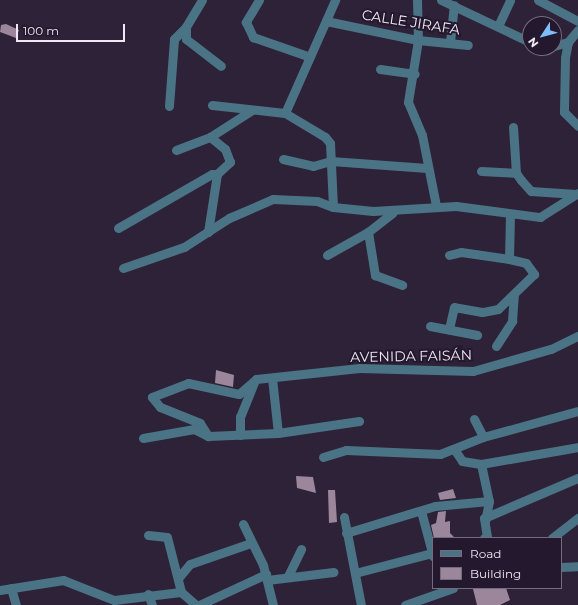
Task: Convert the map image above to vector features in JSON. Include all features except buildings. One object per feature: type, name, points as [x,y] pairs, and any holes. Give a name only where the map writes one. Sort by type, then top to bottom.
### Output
[{"type":"street","points":[[169,106],[174,39],[186,26],[202,0]]},
{"type":"street","points":[[259,0],[246,22],[247,30],[253,37],[310,57]]},
{"type":"street","points":[[285,113],[335,0]]},
{"type":"street","points":[[417,0],[418,40],[415,74],[408,102],[422,136],[427,168],[436,206]]},
{"type":"street","name":"CALLE JIRAFA","points":[[441,0],[499,24],[522,37]]},
{"type":"street","points":[[499,24],[510,0]]},
{"type":"street","points":[[538,0],[578,21]]},
{"type":"street","points":[[450,42],[454,5]]},
{"type":"street","name":"CALLE JIRAFA","points":[[326,21],[418,40],[468,45]]},
{"type":"street","points":[[186,26],[186,39],[221,66]]},
{"type":"street","points":[[562,44],[568,42],[578,30]]},
{"type":"street","points":[[568,42],[567,81],[564,112],[578,126]]},
{"type":"street","points":[[380,69],[415,74]]},
{"type":"street","points":[[212,105],[285,113],[326,137],[331,161],[333,207]]},
{"type":"street","points":[[176,150],[210,137],[234,118],[253,109]]},
{"type":"street","points":[[513,127],[516,173],[531,191],[577,193]]},
{"type":"street","points":[[118,228],[212,174],[217,174],[230,162],[225,149],[210,137]]},
{"type":"street","points":[[283,159],[313,166],[331,161],[427,168]]},
{"type":"street","points":[[481,171],[516,173]]},
{"type":"street","points":[[208,232],[217,174]]},
{"type":"street","points":[[123,268],[184,247],[229,218],[273,199],[317,201],[333,207],[392,213],[436,206],[540,217],[577,193]]},
{"type":"street","points":[[328,255],[368,232],[392,213]]},
{"type":"street","points":[[509,259],[510,215]]},
{"type":"street","points":[[368,232],[375,275],[402,285]]},
{"type":"street","points":[[449,255],[461,252],[509,259],[533,269],[534,274],[514,295],[498,308],[482,312],[454,307],[449,329]]},
{"type":"street","points":[[496,346],[512,321],[514,295]]},
{"type":"street","points":[[430,326],[477,335]]},
{"type":"street","name":"AVENIDA FAISÁN","points":[[256,379],[359,368],[473,371],[551,349],[578,336]]},
{"type":"street","points":[[272,378],[278,433]]},
{"type":"street","points":[[208,436],[200,423],[160,407],[152,397],[188,383],[239,394],[256,379]]},
{"type":"street","points":[[240,435],[240,417],[256,379]]},
{"type":"street","points":[[323,457],[346,450],[440,454],[483,437],[578,411]]},
{"type":"street","points":[[474,419],[483,437]]},
{"type":"street","points":[[143,438],[194,429],[208,436],[278,433],[360,421]]},
{"type":"street","points":[[454,448],[462,461],[481,464],[578,447]]},
{"type":"street","points":[[481,464],[488,501],[484,518],[487,537]]},
{"type":"street","points":[[484,518],[578,478]]},
{"type":"street","points":[[346,533],[421,511],[488,501]]},
{"type":"street","points":[[421,511],[432,550]]},
{"type":"street","points":[[344,517],[361,605]]},
{"type":"street","points":[[484,518],[492,537]]},
{"type":"street","points":[[553,537],[578,518]]},
{"type":"street","points":[[243,524],[267,577],[273,605]]},
{"type":"street","points":[[148,535],[167,537],[179,577],[180,592]]},
{"type":"street","points":[[179,577],[190,564],[251,543]]},
{"type":"street","points":[[288,576],[301,549]]},
{"type":"street","points":[[355,573],[432,554]]},
{"type":"street","points":[[562,567],[578,566]]},
{"type":"street","points":[[199,605],[267,577],[334,572]]},
{"type":"street","points":[[0,590],[63,580],[112,603],[148,594],[180,592],[196,605]]},
{"type":"street","points":[[11,588],[16,605]]},
{"type":"street","points":[[405,605],[440,590]]},
{"type":"street","points":[[148,594],[152,605]]}]
